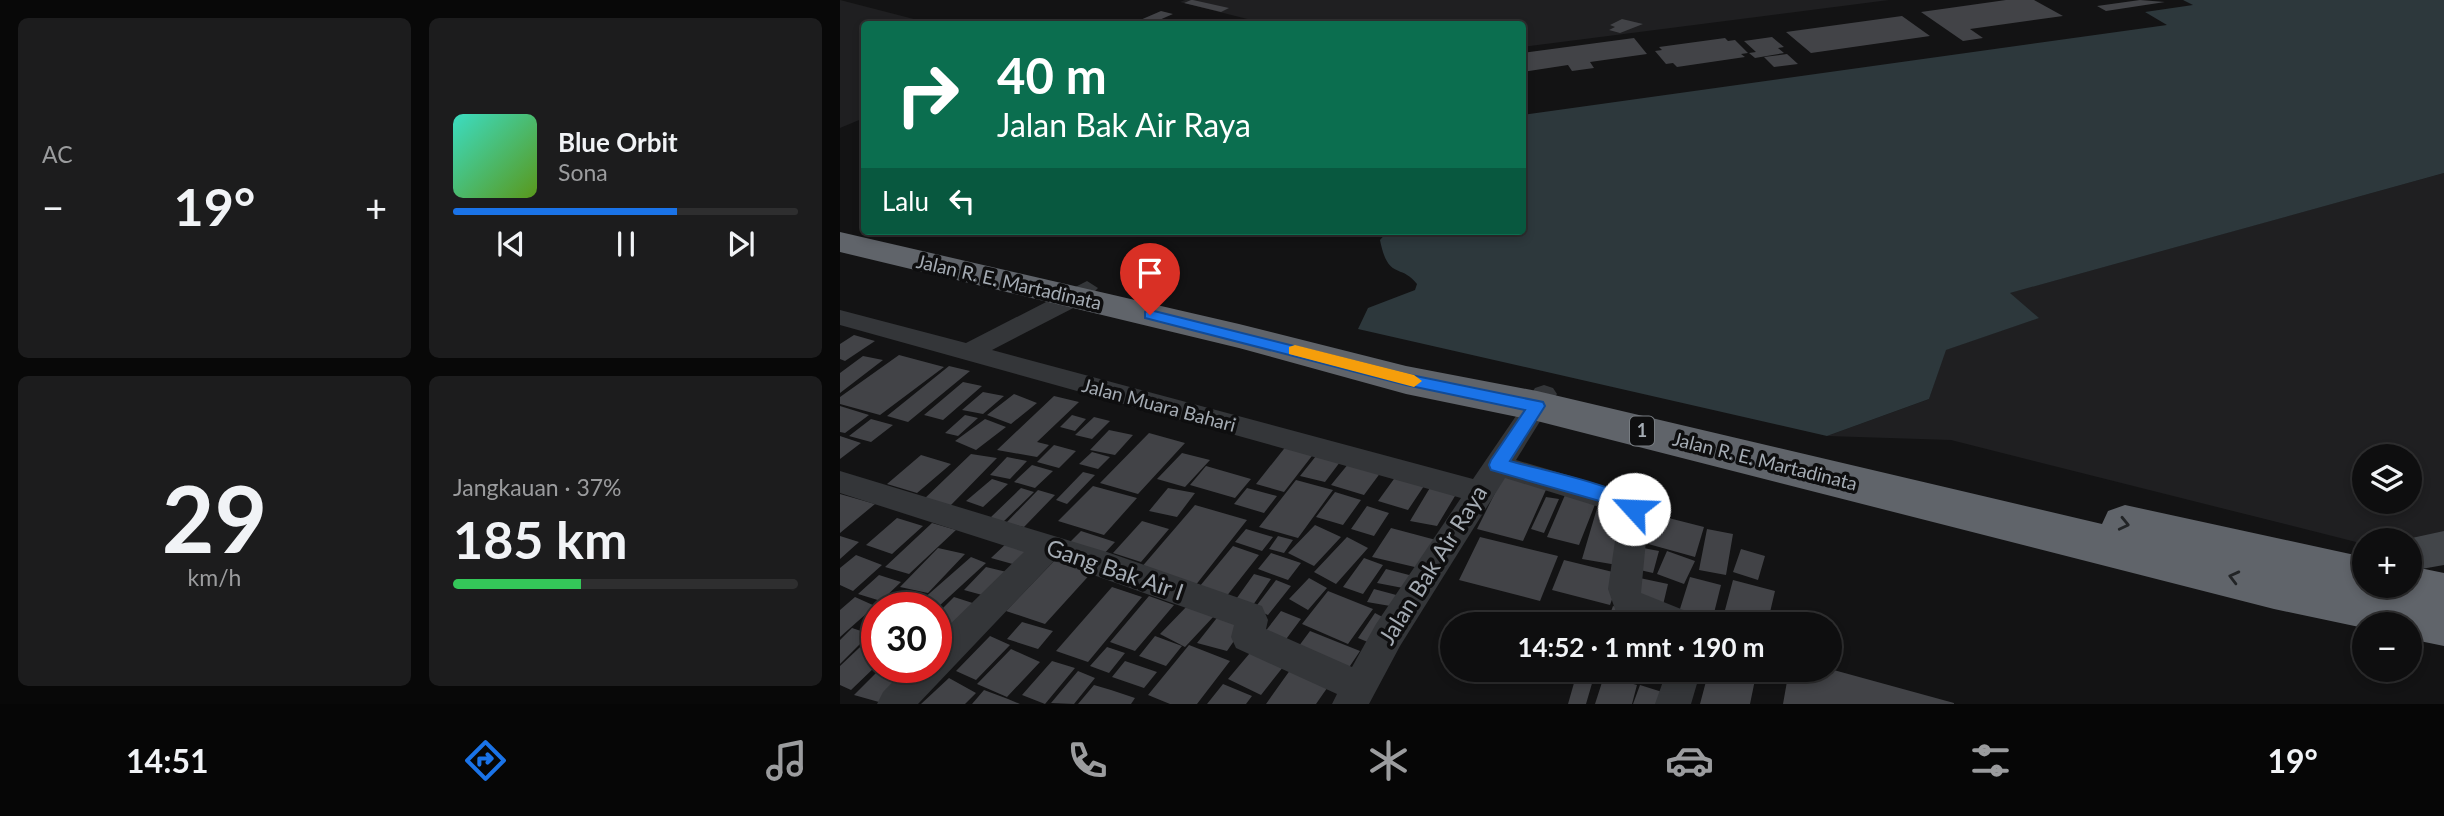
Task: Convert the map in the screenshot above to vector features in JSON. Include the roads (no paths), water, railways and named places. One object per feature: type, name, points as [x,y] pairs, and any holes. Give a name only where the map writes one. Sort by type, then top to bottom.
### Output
[{"type":"highway","name":"Jalan R. E. Martadinata","points":[[840,229],[861,235]]},
{"type":"highway","name":"Jalan R. E. Martadinata","points":[[863,235],[1406,380],[1541,400],[2344,576],[2444,623]]},
{"type":"highway","name":"Jalan R. E. Martadinata","points":[[840,242],[1081,293]]},
{"type":"highway","name":"Jalan R. E. Martadinata","points":[[1541,400],[2274,587]]},
{"type":"highway","points":[[2422,590],[2444,595]]},
{"type":"street","points":[[967,353],[1081,293]]},
{"type":"street","name":"Jalan Muara Bahari","points":[[840,317],[1478,492]]},
{"type":"street","name":"Jalan Bak Air Raya","points":[[1355,696],[1388,635],[1478,492],[1541,400]]},
{"type":"street","points":[[1498,465],[1630,504],[1634,509],[1624,589],[1627,602],[1652,612]]},
{"type":"street","name":"Gang Bak Air I","points":[[840,482],[1048,547],[1250,616],[1252,621],[1248,637],[1355,696]]},
{"type":"street","points":[[952,645],[1048,547]]},
{"type":"street","points":[[2422,552],[2444,548]]},
{"type":"street","points":[[2422,576],[2444,573]]},
{"type":"street","points":[[2274,587],[2344,576]]},
{"type":"street","points":[[1673,704],[1680,682]]},
{"type":"street","points":[[895,704],[915,683]]}]
